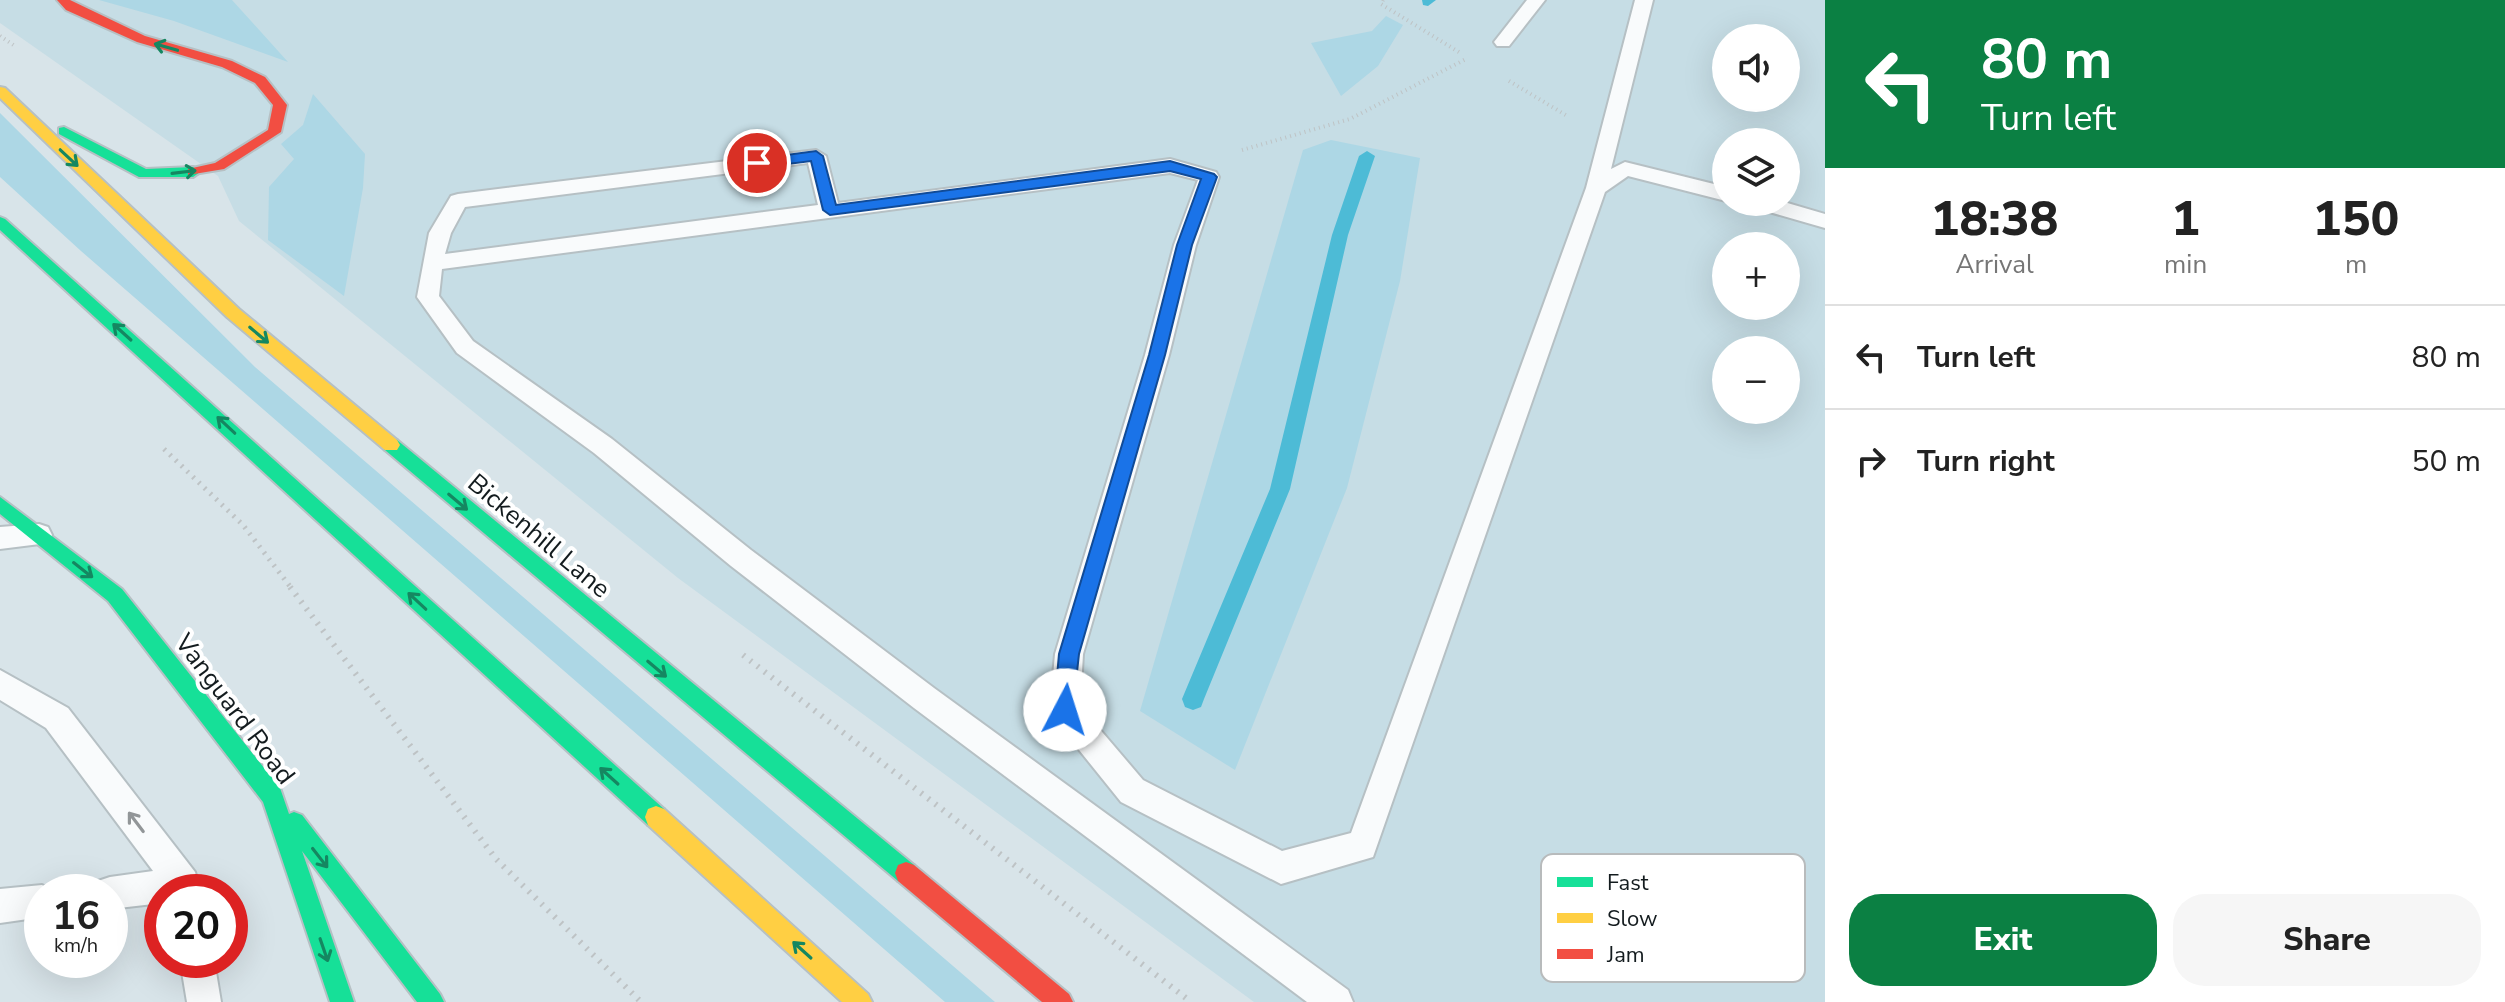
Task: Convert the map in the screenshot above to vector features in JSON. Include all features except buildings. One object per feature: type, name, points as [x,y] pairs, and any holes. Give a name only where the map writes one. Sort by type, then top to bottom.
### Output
[{"type":"main road","points":[[6,97],[144,174],[182,174],[219,166],[274,132],[280,105],[260,80],[227,64],[141,39],[70,7],[63,0]]},
{"type":"main road","name":"Bickenhill Lane","points":[[6,97],[233,313],[1061,1002]]},
{"type":"main road","points":[[0,222],[860,1002]]},
{"type":"main road","name":"Vanguard Road","points":[[0,504],[115,595],[272,796],[342,1002]]},
{"type":"main road","points":[[272,796],[432,1002]]},
{"type":"lane","points":[[1503,42],[1536,0]]},
{"type":"lane","points":[[432,263],[1170,166],[1209,177],[1185,245],[1157,355],[1069,654],[1065,710],[1132,791],[1281,868],[1362,846],[1596,188],[1644,0]]},
{"type":"lane","points":[[830,210],[816,156],[458,201],[440,233],[428,297],[465,347],[603,446],[741,558],[924,698],[1336,1002]]},
{"type":"lane","points":[[1596,188],[1625,169],[1712,191]]},
{"type":"lane","points":[[1800,214],[1825,221]]},
{"type":"lane","points":[[0,538],[39,535]]},
{"type":"lane","points":[[0,684],[57,718],[174,874]]},
{"type":"lane","points":[[0,906],[24,903]]},
{"type":"lane","points":[[200,978],[204,1002]]},
{"type":"path","points":[[0,36],[25,53]]},
{"type":"path","points":[[1190,171],[1216,158],[1350,119],[1469,58]]},
{"type":"path","points":[[155,440],[243,525],[496,859],[641,1002]]},
{"type":"path","points":[[737,650],[1191,1002]]},
{"type":"shaded area","points":[[0,0],[1825,0],[1825,1002],[1254,1002],[678,578],[239,221],[218,176],[0,23]]},
{"type":"shaded area","points":[[99,0],[232,0],[288,62],[174,21]]},
{"type":"shaded area","points":[[1386,16],[1403,25],[1378,66],[1341,96],[1311,43],[1372,31]]},
{"type":"shaded area","points":[[313,94],[365,154],[363,188],[344,296],[268,240],[269,187],[294,159],[281,144],[303,125]]},
{"type":"shaded area","points":[[0,113],[255,367],[995,1002],[945,1002],[81,251],[0,177]]},
{"type":"shaded area","points":[[1331,140],[1420,158],[1400,281],[1347,488],[1235,770],[1140,711],[1303,150]]},
{"type":"waterway","points":[[1193,699],[1280,489],[1340,235],[1367,156]]},
{"type":"traffic: fast","points":[[64,131],[144,174],[193,172]]},
{"type":"traffic: fast","points":[[0,222],[656,817]]},
{"type":"traffic: fast","points":[[391,445],[906,873]]},
{"type":"traffic: fast","points":[[0,504],[115,595],[272,796],[342,1002]]},
{"type":"traffic: fast","points":[[294,823],[432,1002]]},
{"type":"traffic: slow","points":[[0,91],[233,313],[391,445]]},
{"type":"traffic: slow","points":[[656,817],[860,1002]]},
{"type":"traffic: jam","points":[[63,0],[70,7],[141,39],[227,64],[260,80],[280,105],[274,132],[219,166],[193,172]]},
{"type":"traffic: jam","points":[[906,873],[1061,1002]]},
{"type":"route","points":[[757,163],[816,156],[830,210],[1170,166],[1209,177],[1185,245],[1157,355],[1069,654],[1065,710]]}]
